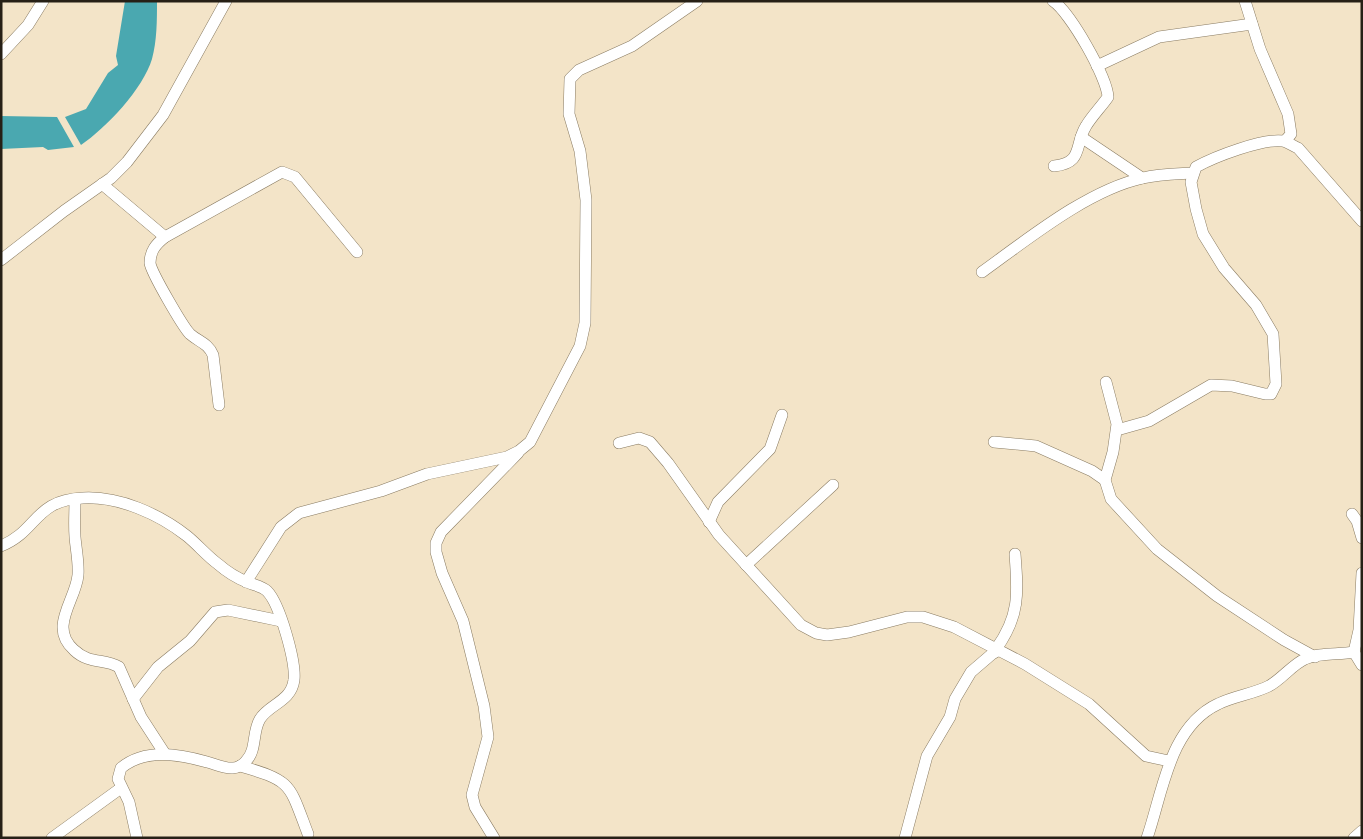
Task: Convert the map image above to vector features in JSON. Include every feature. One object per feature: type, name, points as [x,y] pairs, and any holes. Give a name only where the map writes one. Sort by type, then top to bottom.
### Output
[{"type":"street","points":[[1,54],[28,25],[43,1]]},
{"type":"street","points":[[1,260],[102,184],[127,162],[163,115],[226,1]]},
{"type":"street","points":[[494,838],[475,807],[472,795],[488,738],[484,706],[463,620],[442,573],[436,544],[441,532],[530,442],[566,377],[580,346],[585,323],[586,200],[582,160],[569,114],[570,79],[579,70],[632,46],[697,1]]},
{"type":"street","points":[[1053,1],[1067,14],[1097,66],[1108,90],[1108,97],[1085,127],[1072,160],[1066,164],[1054,166]]},
{"type":"street","points":[[1245,1],[1260,49],[1288,114],[1291,134],[1285,141]]},
{"type":"street","points":[[1097,66],[1159,37],[1252,24]]},
{"type":"street","points":[[1081,137],[1142,178]]},
{"type":"street","points":[[1117,430],[1148,421],[1211,385],[1232,386],[1271,394],[1276,384],[1274,334],[1256,305],[1224,268],[1203,234],[1196,209],[1192,182],[1196,167],[1203,162],[1235,151],[1268,142],[1285,141],[1298,148],[1362,221]]},
{"type":"street","points":[[219,406],[215,365],[210,348],[187,330],[151,268],[151,254],[156,245],[165,237],[282,172],[295,178],[357,252]]},
{"type":"street","points":[[982,272],[1053,220],[1120,185],[1142,178],[1193,173]]},
{"type":"street","points":[[102,184],[165,237]]},
{"type":"street","points":[[1106,382],[1115,408],[1117,430],[1105,480],[1111,499],[1157,548],[1249,618],[1315,657]]},
{"type":"street","points":[[709,522],[718,502],[770,449],[782,415]]},
{"type":"street","points":[[619,443],[639,438],[650,442],[668,463],[709,522],[801,625],[816,633],[827,635],[850,632],[907,617],[923,617],[954,627],[1025,664],[1089,704],[1146,756],[1169,761]]},
{"type":"street","points":[[994,442],[1036,446],[1092,471],[1105,480]]},
{"type":"street","points":[[246,582],[281,527],[298,514],[381,491],[426,474],[507,457],[519,452]]},
{"type":"street","points":[[746,565],[833,485]]},
{"type":"street","points":[[75,499],[78,575],[63,616],[63,628],[72,649],[86,659],[119,667],[133,699],[166,754]]},
{"type":"street","points":[[1,546],[20,536],[45,508],[52,504],[75,499],[102,500],[131,506],[153,514],[188,537],[217,564],[246,582],[267,590],[275,604],[293,667],[294,681],[285,698],[260,719],[250,756],[240,766],[234,768],[166,754],[138,758],[126,763],[118,773],[121,788],[129,802],[137,838]]},
{"type":"street","points":[[1352,514],[1357,521],[1362,538]]},
{"type":"street","points":[[905,838],[927,756],[950,717],[955,699],[971,672],[998,650],[1011,626],[1018,598],[1015,554]]},
{"type":"street","points":[[1362,573],[1359,630],[1354,652],[1362,665]]},
{"type":"street","points":[[133,699],[158,667],[190,641],[215,612],[228,610],[281,621]]},
{"type":"street","points":[[1147,838],[1169,761],[1191,726],[1204,712],[1219,704],[1268,687],[1283,678],[1305,659],[1354,652]]},
{"type":"street","points":[[240,766],[273,775],[286,785],[292,792],[308,834]]},
{"type":"street","points":[[52,838],[121,788]]},
{"type":"street","points":[[1354,838],[1362,831]]},
{"type":"water","points":[[125,1],[157,1],[156,38],[152,59],[141,83],[132,95],[101,129],[81,145],[65,117],[86,109],[108,73],[118,65],[116,56]]},
{"type":"water","points":[[1,116],[57,117],[74,147],[48,150],[43,147],[1,149]]}]
